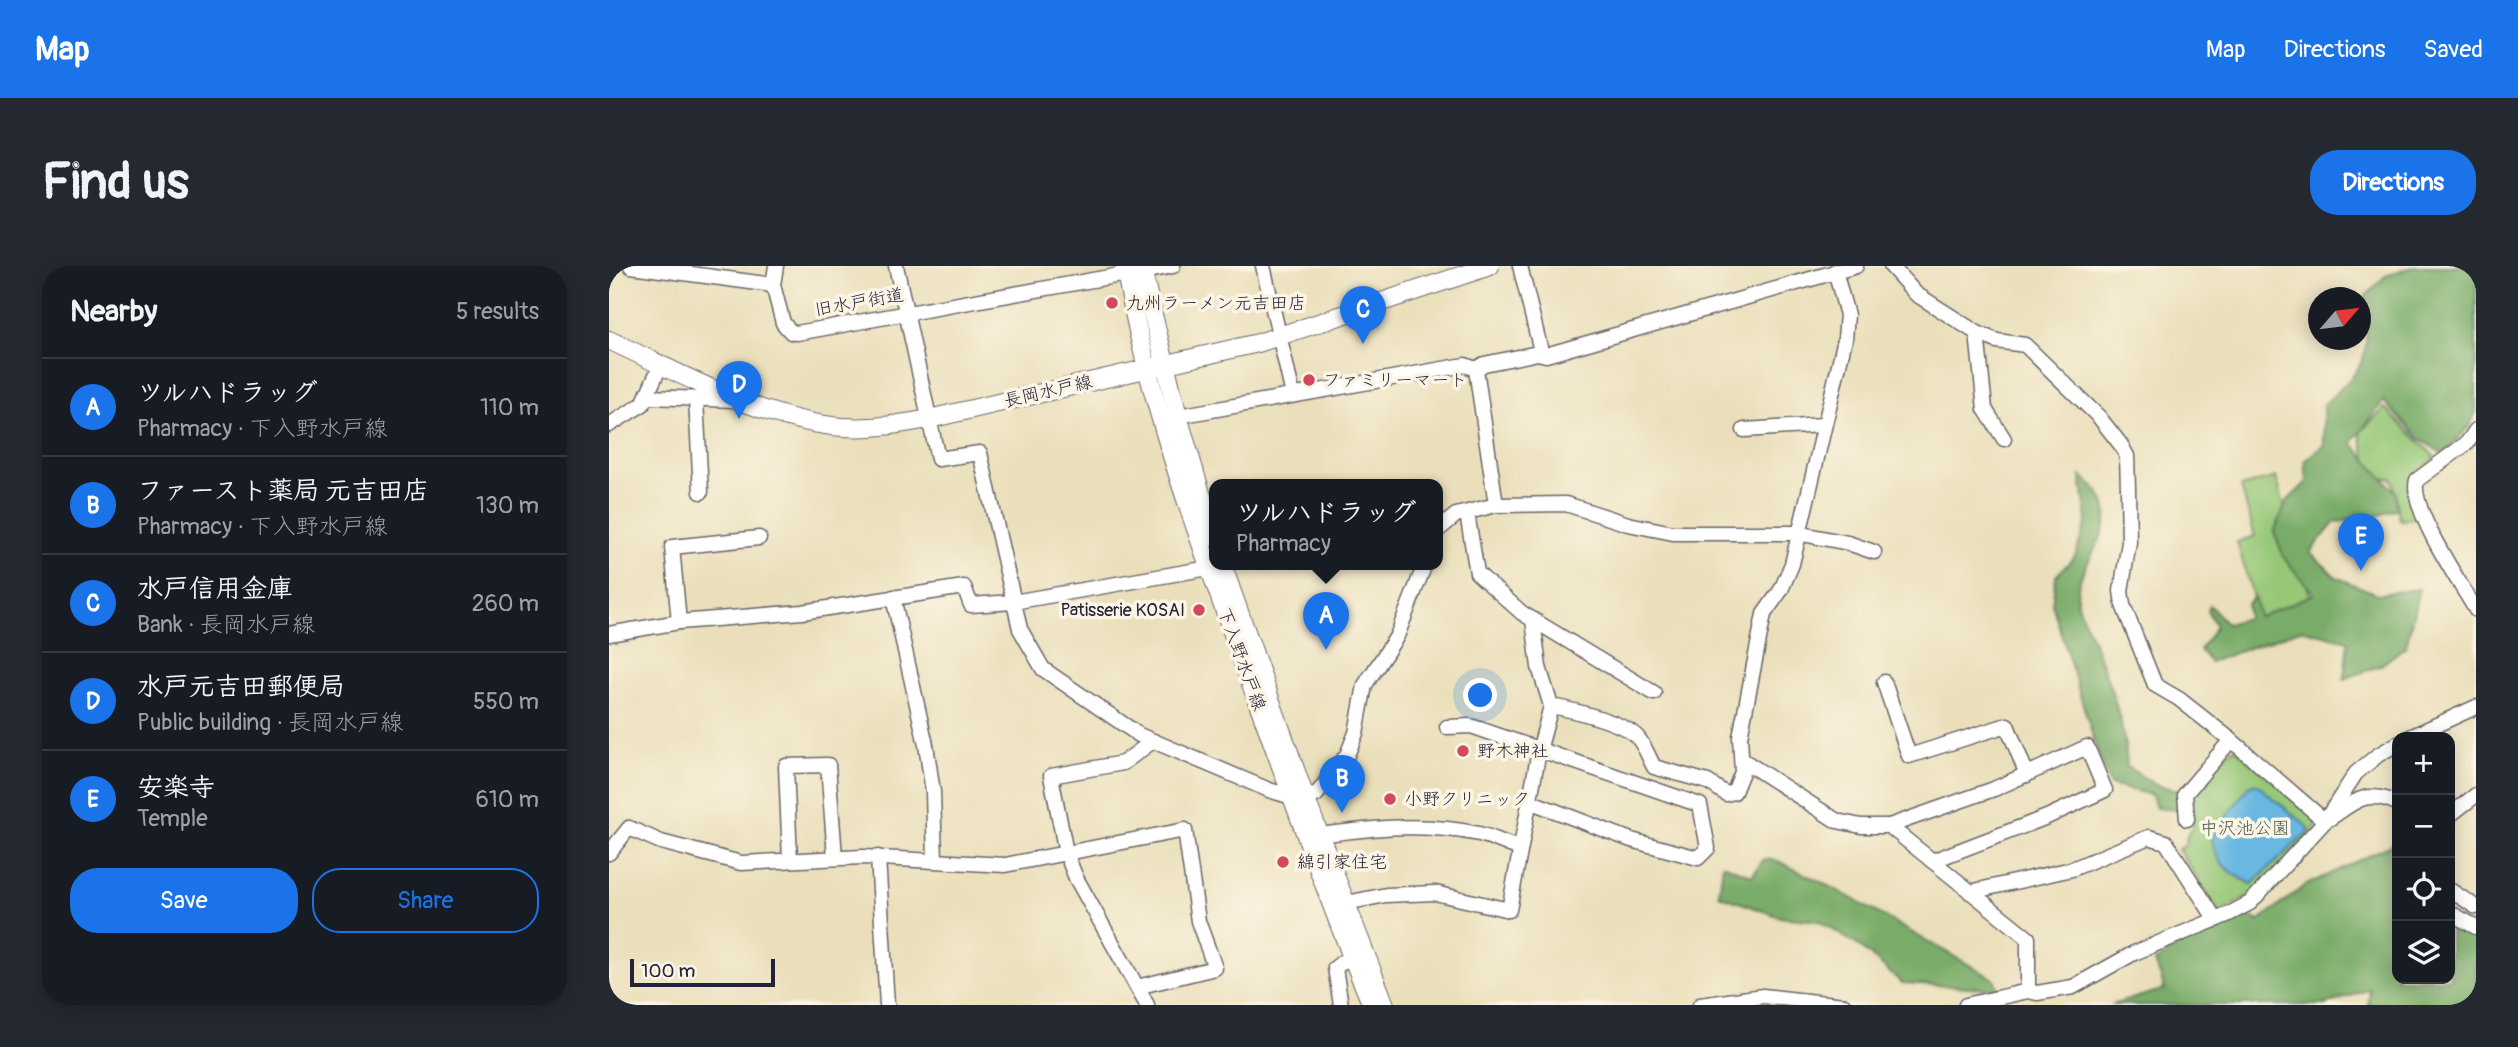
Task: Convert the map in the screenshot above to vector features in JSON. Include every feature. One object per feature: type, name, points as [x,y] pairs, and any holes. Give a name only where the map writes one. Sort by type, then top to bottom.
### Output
[{"type":"main road","name":"長岡水戸線","points":[[609,340],[740,399],[795,419],[829,426],[861,428],[929,419],[1280,337],[1490,266]]},
{"type":"main road","name":"下入野水戸線","points":[[1134,269],[1156,366],[1209,543]]},
{"type":"main road","name":"下入野水戸線","points":[[1156,366],[1178,416],[1209,520]]},
{"type":"main road","name":"下入野水戸線","points":[[1217,570],[1351,955],[1371,1005]]},
{"type":"main road","name":"下入野水戸線","points":[[1298,797],[1320,835],[1385,1005]]},
{"type":"street","points":[[631,266],[714,271],[773,285],[776,266]]},
{"type":"street","points":[[896,266],[938,459],[980,453],[1013,602],[1025,643],[1043,668],[1116,721],[1153,741],[1298,797],[1319,792],[1347,755],[1356,733],[1365,685],[1398,636],[1423,570]]},
{"type":"street","name":"旧水戸街道","points":[[773,285],[786,329],[797,333],[1134,269],[1173,266]]},
{"type":"street","points":[[1263,266],[1293,395]]},
{"type":"street","points":[[1520,266],[1540,347],[1538,353]]},
{"type":"street","points":[[1476,369],[1484,364],[1538,353],[1546,355],[1613,337],[1856,266]]},
{"type":"street","points":[[1891,266],[1916,294],[1977,333],[1997,341],[2025,345],[2099,417],[2121,445],[2127,456],[2128,467],[2129,542],[2121,591],[2123,605],[2155,685],[2179,699],[2231,740],[2325,821]]},
{"type":"street","points":[[1552,706],[1595,715],[1630,731],[1638,737],[1654,767],[1708,782],[1726,794],[1734,792],[1744,761],[1740,737],[1764,614],[1787,577],[1847,323],[1835,271]]},
{"type":"street","points":[[1977,333],[1985,409],[2004,439]]},
{"type":"street","points":[[609,425],[635,411],[647,397],[661,364]]},
{"type":"street","points":[[1178,416],[1465,365],[1476,369]]},
{"type":"street","points":[[1476,369],[1496,505]]},
{"type":"street","points":[[647,397],[740,399]]},
{"type":"street","points":[[696,400],[701,492]]},
{"type":"street","points":[[1744,430],[1823,425]]},
{"type":"street","points":[[2475,434],[2417,480],[2414,488],[2420,509],[2476,610]]},
{"type":"street","points":[[1443,526],[1456,515],[1496,505],[1566,504],[1628,524],[1673,533],[1797,533],[1848,543],[1874,552]]},
{"type":"street","points":[[1467,513],[1477,573],[1533,621],[1654,693]]},
{"type":"street","points":[[679,622],[673,547],[759,538]]},
{"type":"street","points":[[609,634],[679,622],[801,612],[964,587],[971,604],[1013,602],[1209,567]]},
{"type":"street","points":[[893,597],[926,745],[933,792],[935,860]]},
{"type":"street","points":[[1346,903],[1386,895],[1435,893],[1509,910],[1539,751],[1552,706],[1539,667],[1533,621]]},
{"type":"street","points":[[1884,682],[1909,756],[2007,725],[2027,775]]},
{"type":"street","points":[[2421,732],[2476,707]]},
{"type":"street","points":[[1447,727],[1471,726],[1700,805],[1708,848],[1697,858],[1631,840],[1529,801]]},
{"type":"street","points":[[2187,819],[2185,794],[2231,740]]},
{"type":"street","points":[[1147,1005],[1083,894],[1066,853],[1051,776],[1123,763],[1153,741]]},
{"type":"street","points":[[1744,761],[1837,821],[1861,826],[1889,826],[2027,775],[2087,747],[2105,790],[2047,817],[1932,861]]},
{"type":"street","points":[[1966,1005],[2028,991],[2038,993],[2073,987],[2143,949],[2215,920],[2260,895],[2325,821],[2356,773],[2392,747]]},
{"type":"street","points":[[790,860],[786,766],[828,765],[835,858]]},
{"type":"street","points":[[2325,821],[2368,796],[2379,795],[2392,801]]},
{"type":"street","points":[[2455,811],[2476,795]]},
{"type":"street","points":[[1889,826],[2028,938],[2028,991]]},
{"type":"street","points":[[609,853],[629,828],[661,842],[741,863],[878,857],[1005,865],[1185,830],[1198,921],[1215,968],[1137,987]]},
{"type":"street","points":[[1320,835],[1417,828],[1479,834],[1520,849]]},
{"type":"street","points":[[1970,892],[2072,869],[2149,837],[2158,837],[2166,842],[2215,920]]},
{"type":"street","points":[[878,857],[887,1005]]},
{"type":"street","points":[[2455,893],[2476,907]]},
{"type":"street","points":[[2455,916],[2476,927]]},
{"type":"street","points":[[1341,1005],[1335,968],[1351,955]]},
{"type":"street","points":[[1700,1005],[1763,996],[1845,1005]]},
{"type":"green space","points":[[2416,266],[2471,266],[2476,273],[2476,411],[2470,426],[2443,454],[2420,439],[2384,401],[2352,443],[2396,493],[2397,509],[2371,518],[2335,522],[2310,552],[2336,577],[2377,594],[2419,589],[2406,646],[2381,665],[2344,679],[2348,641],[2301,629],[2210,662],[2200,650],[2216,626],[2207,610],[2209,605],[2227,624],[2247,618],[2247,604],[2254,597],[2259,617],[2314,594],[2284,558],[2274,532],[2287,501],[2307,482],[2305,461],[2324,445],[2323,405],[2356,371],[2365,350],[2371,350],[2371,291],[2385,276]]},
{"type":"green space","points":[[2385,408],[2435,457],[2409,485],[2417,519],[2400,520],[2392,478],[2371,479],[2360,432]]},
{"type":"green space","points":[[2081,476],[2098,491],[2105,506],[2106,520],[2102,535],[2080,579],[2077,594],[2079,606],[2116,704],[2127,767],[2156,785],[2177,790],[2179,810],[2156,808],[2152,795],[2110,785],[2052,604],[2056,576],[2075,556],[2087,520]]},
{"type":"green space","points":[[2276,477],[2312,603],[2259,618],[2237,542],[2255,536],[2241,487]]},
{"type":"green space","name":"中沢池公園","points":[[2235,748],[2316,819],[2316,827],[2258,891],[2220,913],[2178,849],[2185,846],[2193,826],[2190,796],[2230,750]]},
{"type":"green space","points":[[2392,844],[2392,984],[2455,984],[2455,924],[2476,933],[2476,1005],[2368,1005],[2370,989],[2325,1005],[2111,1005],[2165,989],[2155,962],[2196,933],[2246,915],[2259,921],[2306,885]]},
{"type":"green space","points":[[1764,859],[1778,861],[1831,887],[1994,979],[1998,989],[1902,983],[1859,946],[1819,921],[1780,917],[1719,895],[1723,864],[1752,876]]},
{"type":"water","points":[[2255,783],[2308,827],[2309,831],[2252,884],[2237,876],[2220,861],[2212,837],[2249,786]]},
{"type":"place","name":"九州ラーメン元吉田店","points":[[1112,303]]},
{"type":"place","name":"水戸信用金庫","points":[[1363,344]]},
{"type":"place","name":"ファミリーマート","points":[[1309,380]]},
{"type":"place","name":"水戸元吉田郵便局","points":[[739,419]]},
{"type":"place","name":"安楽寺","points":[[2361,571]]},
{"type":"place","name":"Patisserie KOSAI","points":[[1199,610]]},
{"type":"place","name":"ツルハドラッグ","points":[[1326,650]]},
{"type":"place","name":"野木神社","points":[[1463,751]]},
{"type":"place","name":"小野クリニック","points":[[1390,799]]},
{"type":"place","name":"ファースト薬局 元吉田店","points":[[1342,813]]},
{"type":"place","name":"綿引家住宅","points":[[1283,862]]}]
